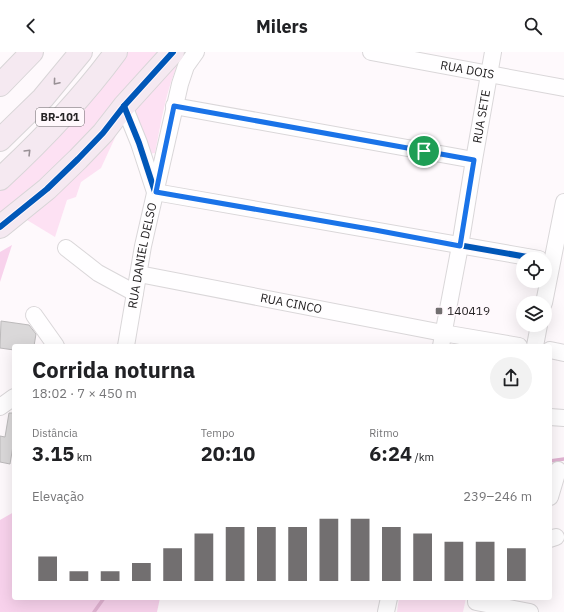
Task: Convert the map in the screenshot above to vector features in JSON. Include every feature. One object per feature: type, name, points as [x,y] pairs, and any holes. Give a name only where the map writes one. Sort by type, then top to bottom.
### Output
[{"type":"highway","points":[[0,85],[32,52]]},
{"type":"highway","name":"BR-101","points":[[0,140],[43,98],[81,52]]},
{"type":"highway","name":"BR-101","points":[[0,179],[31,150],[102,71],[116,52]]},
{"type":"highway","points":[[0,227],[47,189],[78,159],[103,133],[124,106],[173,52]]},
{"type":"street","name":"RUA DANIEL DELSO","points":[[126,344],[143,246],[174,106],[186,66],[196,52]]},
{"type":"street","name":"RUA DOIS","points":[[371,52],[564,88]]},
{"type":"street","name":"RUA SETE","points":[[442,340],[460,246],[493,52]]},
{"type":"street","points":[[124,106],[139,142],[156,192],[516,255]]},
{"type":"street","points":[[174,106],[474,160]]},
{"type":"street","points":[[552,253],[564,202]]},
{"type":"street","points":[[66,248],[98,273],[135,293]]},
{"type":"street","name":"RUA CINCO","points":[[139,274],[442,340],[491,344]]},
{"type":"street","points":[[34,315],[55,344]]},
{"type":"street","points":[[535,344],[538,332]]},
{"type":"street","points":[[552,350],[564,353]]},
{"type":"street","points":[[0,407],[12,398]]},
{"type":"street","points":[[552,417],[564,418]]},
{"type":"street","points":[[552,490],[558,470]]},
{"type":"street","points":[[386,612],[389,600]]},
{"type":"street","points":[[475,604],[530,612]]},
{"type":"shaded area","points":[[127,52],[164,52],[113,111],[0,221],[0,187],[107,81]]},
{"type":"shaded area","points":[[175,52],[184,52],[169,88],[155,153],[149,154],[130,108]]},
{"type":"shaded area","points":[[119,129],[101,168],[81,182],[76,197],[67,200],[55,237],[27,220]]},
{"type":"shaded area","points":[[12,245],[0,282],[0,252]]},
{"type":"shaded area","points":[[12,513],[12,600],[160,600],[157,612],[0,612],[0,520]]},
{"type":"shaded area","points":[[399,600],[466,600],[463,612],[397,612]]},
{"type":"building","points":[[1,321],[29,325],[36,334],[34,344],[12,344],[12,350],[0,348]]},
{"type":"building","points":[[9,413],[12,413],[12,452],[10,464],[0,462],[0,436],[5,437]]},
{"type":"waterway","points":[[552,461],[564,459]]},
{"type":"waterway","points":[[94,612],[103,600]]},
{"type":"cycle path","points":[[0,227],[47,189],[78,159],[103,133],[124,106],[173,52]]},
{"type":"cycle path","points":[[124,106],[139,143],[155,192],[516,255]]},
{"type":"place","name":"140419","points":[[439,311]]},
{"type":"route","points":[[174,106],[424,151],[474,160],[460,246],[156,192],[174,106]]}]
